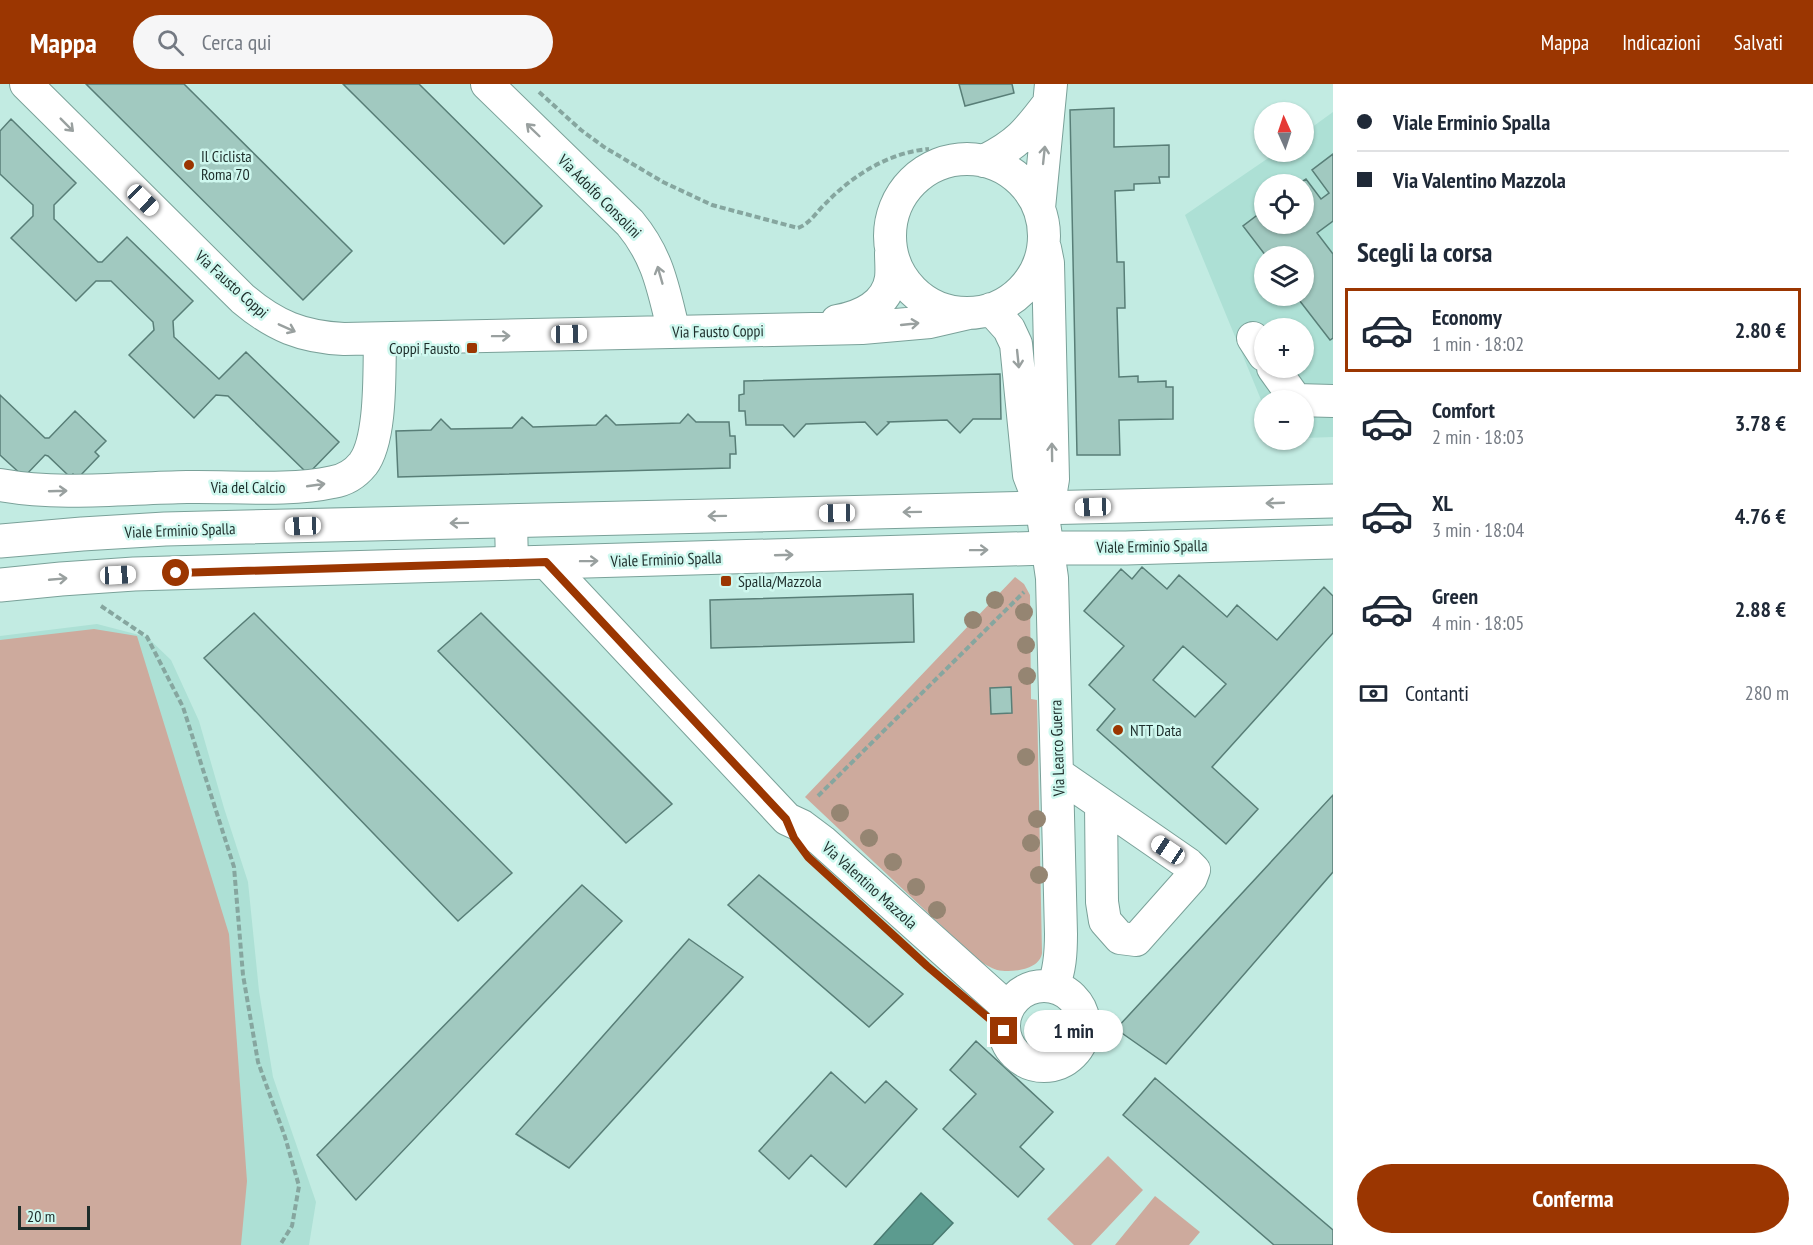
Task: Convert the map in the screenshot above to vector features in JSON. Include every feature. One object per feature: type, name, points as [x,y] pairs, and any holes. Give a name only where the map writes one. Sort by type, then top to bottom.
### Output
[{"type":"main road","name":"Viale Erminio Spalla","points":[[0,541],[165,529],[1333,501]]},
{"type":"main road","name":"Viale Erminio Spalla","points":[[0,585],[126,575],[512,562],[1333,543]]},
{"type":"street","name":"Via Fausto Coppi","points":[[26,84],[243,298],[259,311],[290,329],[312,336],[380,339],[889,327],[930,322],[980,311]]},
{"type":"street","name":"Via Adolfo Consolini","points":[[487,84],[641,236],[659,272],[674,332]]},
{"type":"street","points":[[984,161],[1012,146],[1020,139],[1050,93]]},
{"type":"street","points":[[1039,208],[1050,93]]},
{"type":"street","points":[[966,159],[984,161],[1007,171],[1018,178],[1034,197],[1039,208],[1044,247],[1038,267],[1026,285],[1010,300],[980,311],[948,311],[928,303],[905,283],[891,253],[893,216],[903,193],[911,183],[931,168],[948,161],[966,159]]},
{"type":"street","name":"Via Learco Guerra","points":[[1042,509],[1051,491],[1053,464],[1048,263],[1044,247]]},
{"type":"street","name":"Via Fausto Coppi","points":[[789,328],[849,319],[871,309],[882,298],[888,286],[891,277],[891,253]]},
{"type":"street","name":"Via Learco Guerra","points":[[980,311],[1009,329],[1016,344],[1029,475],[1042,509],[1052,578],[1061,941],[1060,962],[1053,987]]},
{"type":"street","name":"Via del Calcio","points":[[0,485],[49,491],[154,487],[284,487],[330,483],[346,478],[363,464],[375,435],[380,339]]},
{"type":"street","points":[[1281,378],[1296,400],[1333,400]]},
{"type":"street","points":[[511,522],[512,562]]},
{"type":"street","name":"Via Valentino Mazzola","points":[[546,562],[786,819],[802,826],[822,841],[943,965],[1006,1019]]},
{"type":"street","points":[[1058,774],[1101,804]]},
{"type":"street","points":[[1036,986],[1053,987],[1071,997],[1079,1007],[1084,1019],[1084,1032],[1080,1045],[1062,1063],[1036,1066],[1024,1061],[1014,1053],[1006,1042],[1006,1019],[1015,998],[1024,991],[1036,986]]},
{"type":"path","points":[[539,92],[581,130],[604,147],[663,182],[712,205],[798,228],[807,224],[827,201],[870,169],[900,155],[929,149]]},
{"type":"path","points":[[818,796],[1028,588]]},
{"type":"path","points":[[99,604],[147,637],[183,707],[234,867],[243,975],[258,1062],[285,1137],[299,1186],[292,1226],[280,1245]]},
{"type":"shaded area","points":[[1333,112],[1333,437],[1314,438],[1314,390],[1257,390],[1185,215],[1262,162],[1314,162],[1314,126]]},
{"type":"shaded area","points":[[1015,577],[1024,584],[1030,595],[1031,699],[1037,700],[1042,953],[1040,959],[1031,967],[1010,971],[997,970],[979,961],[805,797]]},
{"type":"shaded area","points":[[97,624],[147,637],[171,660],[199,721],[248,882],[259,991],[273,1077],[316,1202],[309,1245],[0,1245],[0,636]]},
{"type":"shaded area","points":[[94,629],[137,636],[229,934],[247,1181],[241,1245],[0,1245],[0,640]]},
{"type":"shaded area","points":[[1108,1156],[1143,1190],[1091,1245],[1074,1245],[1047,1219]]},
{"type":"shaded area","points":[[921,1193],[953,1223],[932,1245],[874,1245]]},
{"type":"shaded area","points":[[1155,1196],[1200,1232],[1189,1245],[1115,1245]]},
{"type":"building","points":[[86,84],[184,84],[352,251],[303,300]]},
{"type":"building","points":[[343,84],[419,84],[542,206],[504,244]]},
{"type":"building","points":[[959,84],[1012,84],[1014,93],[965,106]]},
{"type":"building","points":[[1114,108],[1114,147],[1169,145],[1169,177],[1159,177],[1160,183],[1134,184],[1134,190],[1115,191],[1117,262],[1124,262],[1125,308],[1117,308],[1119,377],[1138,376],[1138,382],[1166,381],[1166,387],[1173,387],[1173,419],[1119,420],[1120,455],[1077,455],[1070,110]]},
{"type":"building","points":[[11,119],[76,183],[54,205],[54,219],[98,262],[102,262],[127,237],[193,301],[173,321],[174,337],[219,379],[246,352],[339,442],[308,474],[228,396],[216,395],[194,418],[129,355],[154,330],[153,322],[111,281],[96,281],[76,301],[11,238],[33,216],[33,205],[0,174],[0,131]]},
{"type":"building","points":[[1333,154],[1333,221],[1317,233],[1333,254],[1333,338],[1330,340],[1304,306],[1314,306],[1314,246],[1258,246],[1243,226],[1254,218],[1254,234],[1314,234],[1314,190],[1321,199],[1329,193],[1312,170]]},
{"type":"building","points":[[1000,374],[1001,419],[973,419],[960,433],[947,420],[888,422],[877,435],[865,422],[806,424],[794,437],[783,425],[746,425],[745,411],[739,411],[739,395],[744,394],[744,381]]},
{"type":"building","points":[[0,395],[45,438],[49,438],[75,411],[106,441],[95,452],[99,456],[78,478],[73,474],[70,477],[45,455],[24,477],[0,455]]},
{"type":"building","points":[[688,414],[696,422],[729,422],[730,436],[735,436],[736,454],[730,454],[730,468],[398,477],[396,431],[431,430],[441,419],[451,429],[512,428],[522,417],[533,427],[596,425],[606,415],[616,425],[680,423]]},
{"type":"building","points":[[1142,567],[1167,589],[1179,575],[1227,617],[1237,605],[1277,640],[1324,587],[1333,596],[1333,633],[1212,767],[1258,809],[1226,844],[1097,730],[1115,709],[1089,685],[1124,646],[1084,611],[1121,569],[1132,579]],"holes":[[[1183,646],[1226,684],[1195,717],[1153,680]]]},
{"type":"building","points":[[913,594],[914,642],[711,648],[710,600]]},
{"type":"building","points":[[254,613],[512,873],[458,921],[204,658]]},
{"type":"building","points":[[481,613],[672,804],[626,843],[438,651]]},
{"type":"building","points":[[1011,687],[1012,713],[991,714],[990,688]]},
{"type":"building","points":[[1333,795],[1333,872],[1166,1064],[1116,1029]]},
{"type":"building","points":[[759,875],[903,994],[869,1027],[728,905]]},
{"type":"building","points":[[582,885],[622,921],[356,1200],[317,1155]]},
{"type":"building","points":[[689,939],[743,977],[569,1168],[516,1134]]},
{"type":"building","points":[[976,1041],[1053,1112],[1020,1147],[1044,1169],[1018,1197],[943,1129],[976,1094],[950,1070]]},
{"type":"building","points":[[831,1072],[865,1103],[886,1081],[917,1109],[846,1187],[811,1155],[789,1179],[759,1151]]},
{"type":"building","points":[[1155,1078],[1333,1230],[1333,1245],[1274,1245],[1123,1115]]},
{"type":"place","name":"Il Ciclista Roma 70","points":[[189,165]]},
{"type":"place","name":"Coppi Fausto","points":[[472,348]]},
{"type":"place","name":"Spalla/Mazzola","points":[[726,581]]},
{"type":"place","name":"NTT Data","points":[[1118,730]]},
{"type":"route","points":[[176,573],[546,562],[786,819],[794,838],[808,857],[927,966],[1004,1031]]}]
